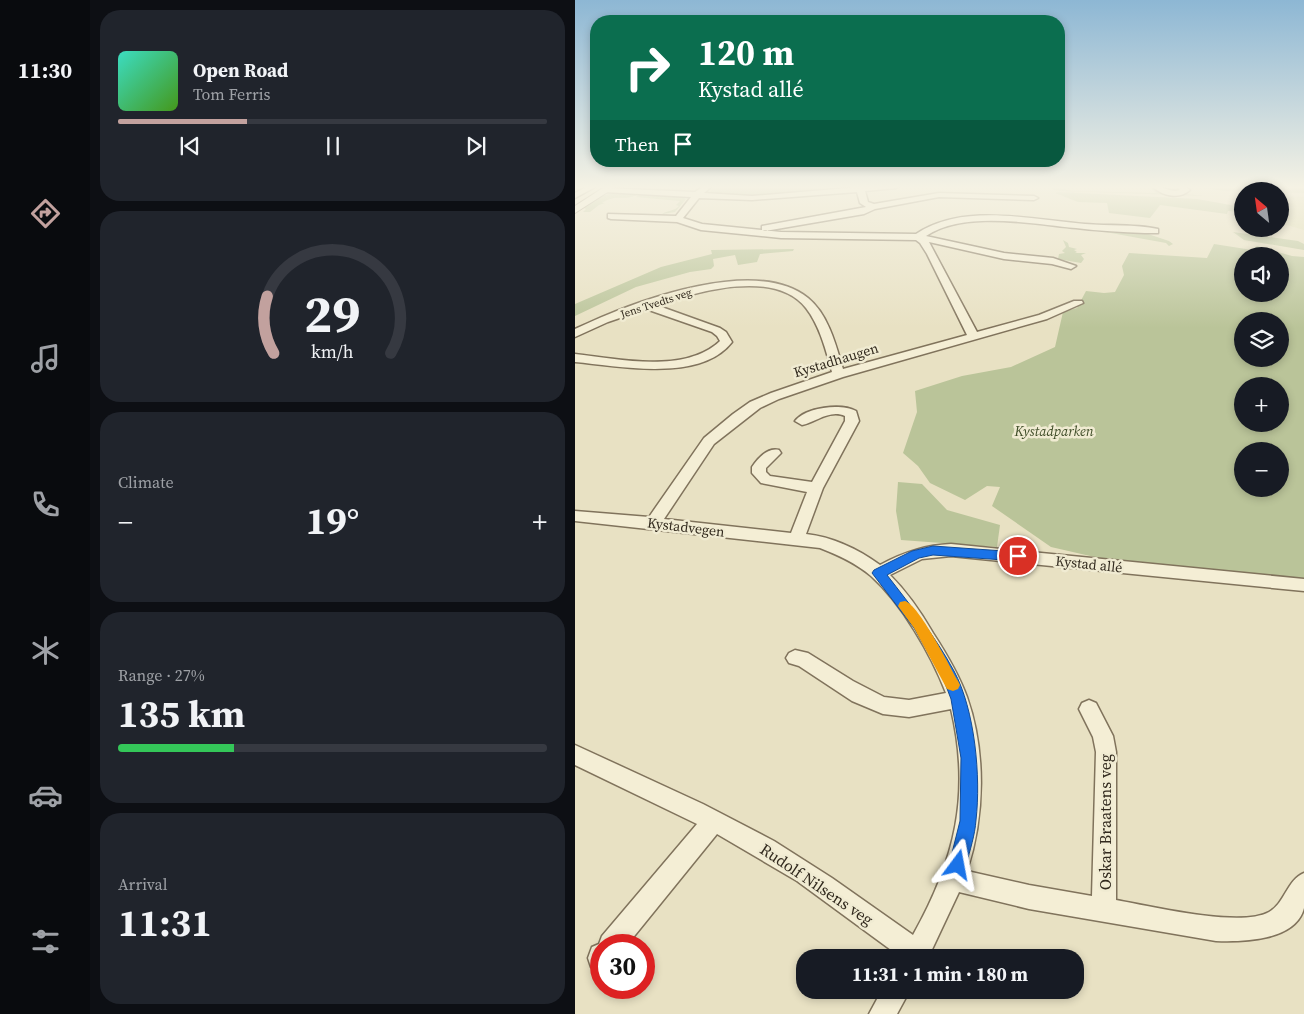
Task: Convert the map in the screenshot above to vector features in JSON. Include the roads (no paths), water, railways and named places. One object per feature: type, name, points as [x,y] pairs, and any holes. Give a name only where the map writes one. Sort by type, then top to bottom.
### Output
[{"type":"street","points":[[756,233],[837,237],[918,237],[1004,256],[1053,261],[1071,266]]},
{"type":"street","points":[[918,237],[922,233]]},
{"type":"street","points":[[918,237],[924,241],[932,254],[973,335]]},
{"type":"street","name":"Jens Tvedts veg","points":[[575,334],[594,324],[671,296],[725,284],[772,286],[804,299],[813,311],[839,374]]},
{"type":"street","name":"Kystadhaugen","points":[[653,523],[709,441],[738,417],[775,396],[839,374],[973,335],[1043,317],[1079,303]]},
{"type":"street","points":[[575,358],[667,365],[689,363],[710,356],[726,342],[722,334],[716,330],[646,305]]},
{"type":"street","points":[[797,538],[816,488],[852,421],[851,414],[847,410],[830,411],[802,422]]},
{"type":"street","points":[[774,453],[759,467],[759,473],[766,480],[816,488]]},
{"type":"street","name":"Kystadvegen","points":[[575,516],[822,542],[843,550],[879,573]]},
{"type":"street","name":"Kystad allé","points":[[879,573],[916,554],[933,550],[951,550],[1304,585]]},
{"type":"street","points":[[879,573],[919,625],[949,676],[958,699],[969,758],[968,821],[954,879],[919,949]]},
{"type":"street","points":[[795,658],[802,658],[871,701],[891,708],[925,706],[958,699]]},
{"type":"street","name":"Oskar Braatens veg","points":[[1089,709],[1103,736],[1106,752],[1104,910]]},
{"type":"street","name":"Rudolf Nilsens veg","points":[[575,755],[714,821],[766,849],[815,879],[908,949]]},
{"type":"street","points":[[620,934],[714,821]]},
{"type":"street","name":"Oskar Braatens veg","points":[[954,879],[1029,898],[1216,929],[1242,931],[1261,927],[1285,915],[1304,885]]},
{"type":"street","points":[[882,1014],[891,999]]},
{"type":"park label","name":"Kystadparken","points":[[1054,431]]}]
